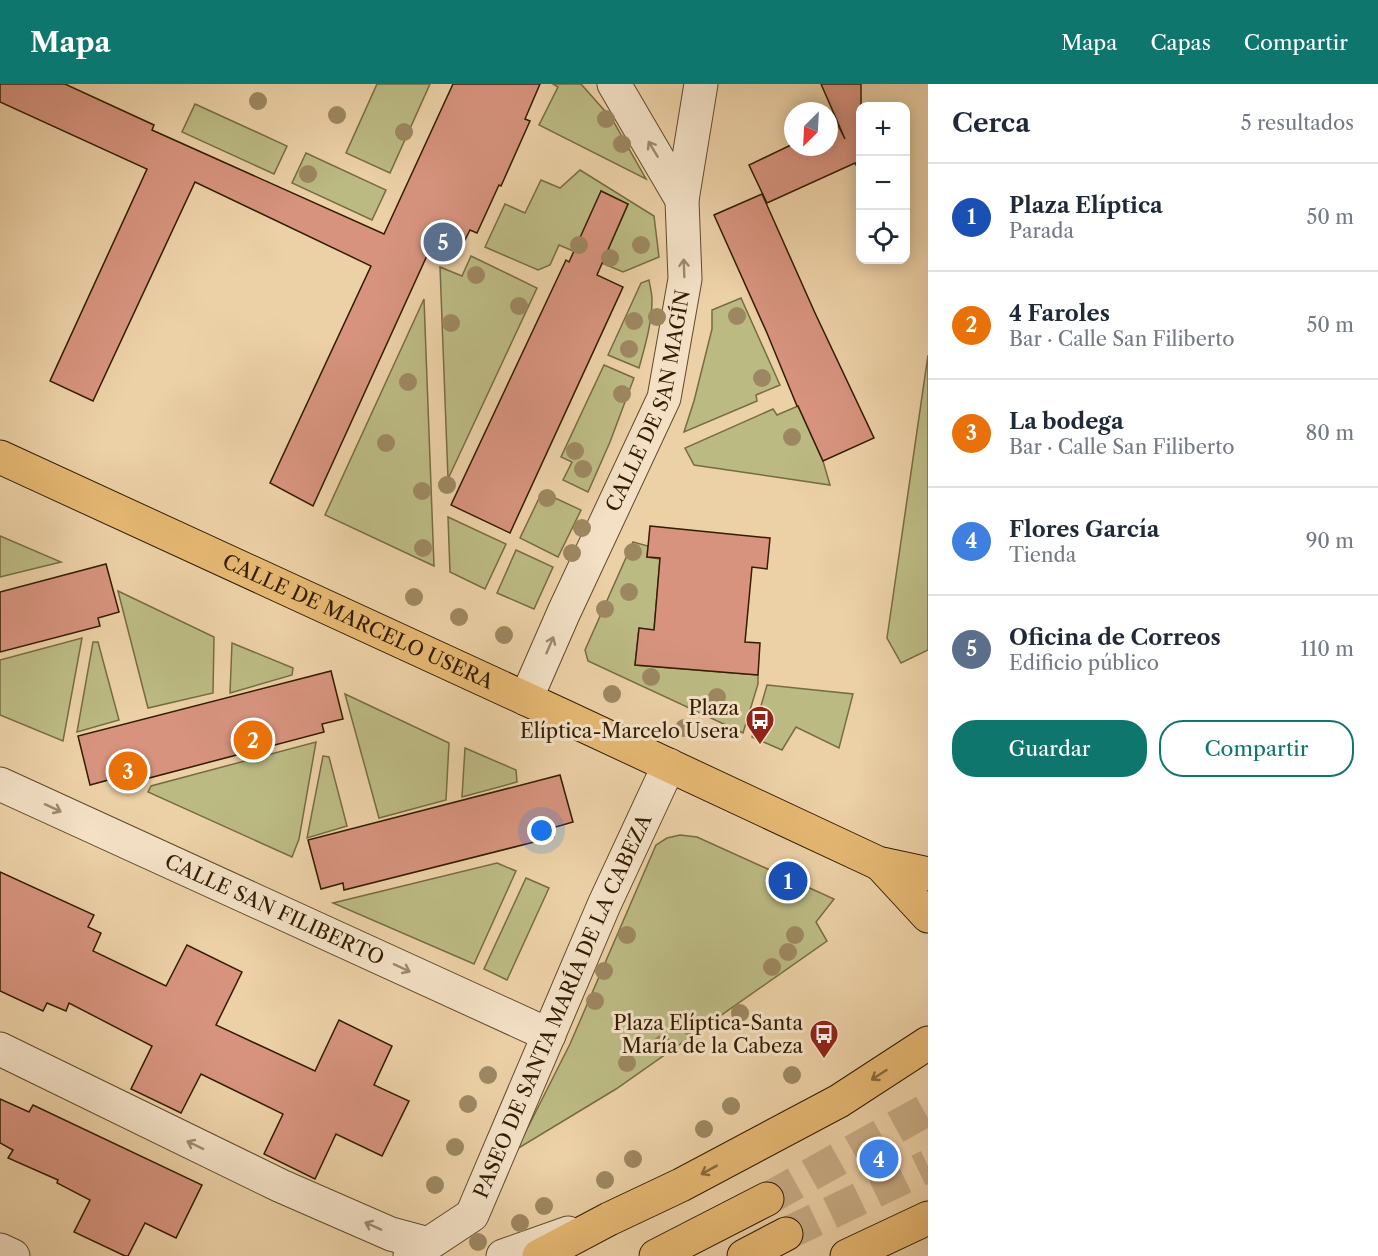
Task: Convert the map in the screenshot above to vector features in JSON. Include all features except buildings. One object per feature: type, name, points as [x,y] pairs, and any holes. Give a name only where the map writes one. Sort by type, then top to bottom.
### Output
[{"type":"main road","name":"CALLE DE MARCELO USERA","points":[[0,457],[880,864],[928,874]]},
{"type":"main road","name":"CALLE DE MARCELO USERA","points":[[880,864],[928,916]]},
{"type":"main road","points":[[539,1256],[681,1185],[839,1101],[928,1043]]},
{"type":"main road","points":[[656,1256],[767,1199]]},
{"type":"main road","points":[[847,1256],[928,1218]]},
{"type":"main road","points":[[744,1256],[786,1234]]},
{"type":"street","points":[[614,84],[682,200]]},
{"type":"street","name":"CALLE DE SAN MAGÍN","points":[[526,699],[664,398],[685,279],[682,200],[701,84]]},
{"type":"street","name":"PASEO DE SANTA MARÍA DE LA CABEZA","points":[[419,1250],[472,1215],[623,862],[669,765]]},
{"type":"street","name":"CALLE SAN FILIBERTO","points":[[0,784],[549,1035]]},
{"type":"street","points":[[0,1049],[281,1186],[392,1234],[419,1250]]},
{"type":"street","points":[[503,1256],[609,1219]]},
{"type":"street","points":[[0,1250],[13,1256]]},
{"type":"shaded area","points":[[377,84],[430,84],[390,173],[346,153]]},
{"type":"shaded area","points":[[553,84],[581,84],[612,119],[646,179],[539,125],[558,87]]},
{"type":"shaded area","points":[[195,104],[287,146],[274,174],[182,132]]},
{"type":"shaded area","points":[[306,153],[386,190],[372,220],[292,183]]},
{"type":"shaded area","points":[[580,170],[654,216],[659,257],[623,272],[559,245],[550,265],[538,270],[485,247],[505,204],[525,213],[541,180],[560,188]],"holes":[[[601,191],[628,204],[612,240]]]},
{"type":"shaded area","points":[[471,256],[537,288],[448,479],[440,267],[462,276]]},
{"type":"shaded area","points":[[649,280],[652,297],[651,317],[639,368],[608,355],[641,283]]},
{"type":"shaded area","points":[[741,298],[780,385],[756,395],[757,401],[684,432],[712,329],[712,310]]},
{"type":"shaded area","points":[[424,299],[434,566],[325,515]]},
{"type":"shaded area","points":[[928,355],[928,650],[901,663],[887,638]]},
{"type":"shaded area","points":[[604,365],[634,378],[588,492],[563,480],[572,462],[561,457]]},
{"type":"shaded area","points":[[798,406],[823,461],[830,485],[694,465],[685,448],[773,409],[777,415]]},
{"type":"shaded area","points":[[542,492],[581,510],[558,557],[520,538]]},
{"type":"shaded area","points":[[448,517],[506,544],[485,589],[450,572]]},
{"type":"shaded area","points":[[0,536],[61,562],[0,577]]},
{"type":"shaded area","points":[[633,542],[648,546],[647,557],[660,559],[654,630],[639,628],[635,665],[758,675],[758,684],[743,733],[588,661],[585,650]]},
{"type":"shaded area","points":[[516,550],[553,567],[534,609],[497,593]]},
{"type":"shaded area","points":[[118,591],[214,637],[213,693],[148,708]]},
{"type":"shaded area","points":[[82,638],[63,741],[0,715],[0,660]]},
{"type":"shaded area","points":[[93,642],[98,642],[119,720],[77,732]]},
{"type":"shaded area","points":[[232,643],[293,668],[292,675],[230,693]]},
{"type":"shaded area","points":[[767,685],[853,694],[839,748],[796,727],[782,750],[752,737]]},
{"type":"shaded area","points":[[345,694],[449,743],[446,800],[379,818]]},
{"type":"shaded area","points":[[316,742],[299,839],[292,857],[148,792],[151,786]]},
{"type":"shaded area","points":[[465,748],[516,770],[517,782],[462,797]]},
{"type":"shaded area","points":[[323,756],[329,757],[347,826],[307,838]]},
{"type":"shaded area","points":[[680,835],[697,837],[834,899],[816,922],[827,941],[616,1089],[517,1149],[570,1044],[656,845],[667,838]]},
{"type":"shaded area","points":[[497,863],[516,871],[474,964],[333,903]]},
{"type":"shaded area","points":[[526,878],[549,888],[507,980],[484,969]]},
{"type":"tunnel","points":[[767,1199],[928,1109]]},
{"type":"tunnel","points":[[786,1234],[928,1166]]},
{"type":"place","name":"Oficina de Correos","points":[[443,242]]},
{"type":"place","name":"4 Faroles","points":[[253,740]]},
{"type":"place","name":"Plaza Elíptica-Marcelo Usera","points":[[760,746]]},
{"type":"place","name":"La bodega","points":[[128,771]]},
{"type":"place","name":"Plaza Elíptica","points":[[788,881]]},
{"type":"place","name":"Plaza Elíptica-Santa María de la Cabeza","points":[[824,1060]]},
{"type":"place","name":"Flores García","points":[[879,1159]]}]
